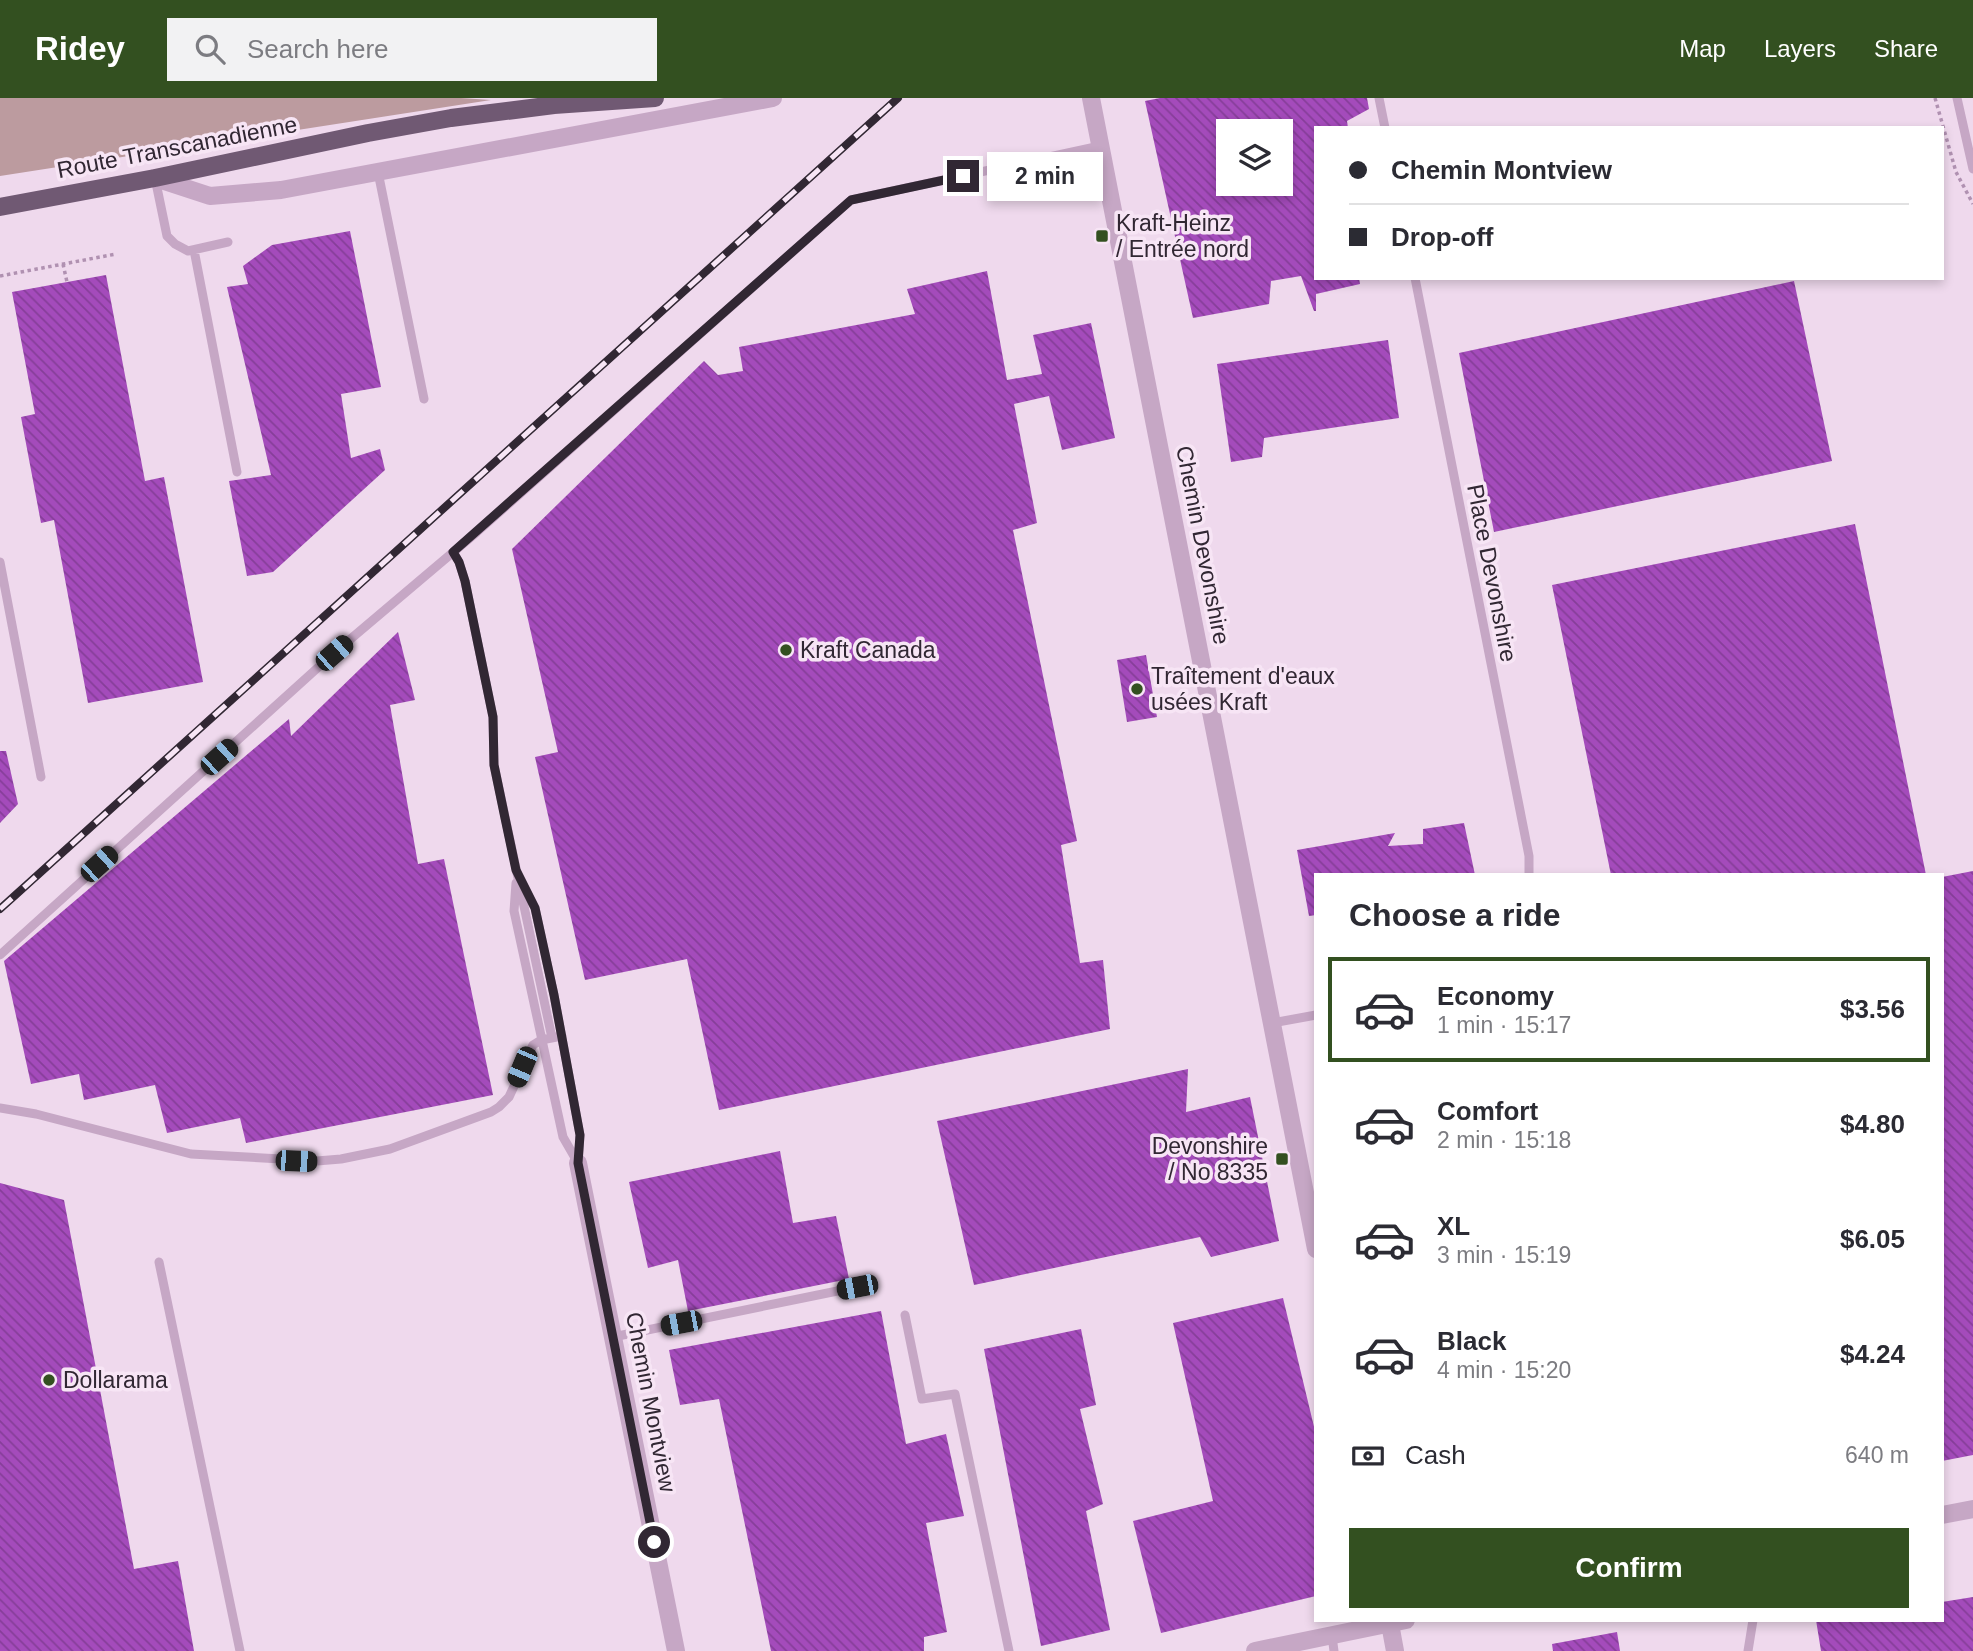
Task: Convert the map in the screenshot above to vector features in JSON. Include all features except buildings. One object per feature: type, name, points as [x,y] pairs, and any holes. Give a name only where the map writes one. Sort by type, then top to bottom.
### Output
[{"type":"main road","name":"Route Transcanadienne","points":[[0,208],[368,133],[486,113],[655,98]]},
{"type":"street","points":[[155,178],[210,196],[281,190],[773,98]]},
{"type":"street","name":"Chemin Devonshire","points":[[1091,98],[1314,1239]]},
{"type":"street","name":"Chemin Montview","points":[[578,1163],[676,1651]]},
{"type":"street","points":[[1944,1515],[1973,1509]]},
{"type":"street","points":[[1255,1651],[1333,1644],[1395,1622],[1395,1651]]},
{"type":"lane","points":[[1379,98],[1385,126]]},
{"type":"lane","points":[[1957,98],[1973,169]]},
{"type":"lane","points":[[0,955],[334,653],[453,552],[851,200],[1100,146]]},
{"type":"lane","points":[[378,172],[424,399]]},
{"type":"lane","points":[[155,178],[167,236],[175,244],[188,251],[228,242]]},
{"type":"lane","points":[[194,250],[237,472]]},
{"type":"lane","name":"Place Devonshire","points":[[1415,280],[1529,856],[1529,873]]},
{"type":"lane","points":[[453,552],[465,581],[493,717],[494,765],[516,870],[514,911],[562,1137],[578,1163]]},
{"type":"lane","points":[[0,562],[41,776]]},
{"type":"lane","points":[[516,870],[535,908],[557,1037],[580,1135],[578,1163]]},
{"type":"lane","points":[[1272,1023],[1314,1015]]},
{"type":"lane","points":[[0,1108],[36,1114],[191,1154],[333,1161],[390,1149],[491,1112],[509,1097],[533,1045],[557,1037]]},
{"type":"lane","points":[[159,1262],[240,1651]]},
{"type":"lane","points":[[613,1337],[857,1287]]},
{"type":"lane","points":[[905,1315],[922,1399],[955,1394],[1009,1651]]},
{"type":"lane","points":[[1748,1651],[1753,1622]]},
{"type":"path","points":[[1936,98],[1944,126]]},
{"type":"path","points":[[1944,128],[1956,172],[1973,204]]},
{"type":"path","points":[[0,276],[116,254]]},
{"type":"path","points":[[63,264],[67,282]]},
{"type":"shaded area","points":[[0,98],[461,98],[491,100],[0,176]]},
{"type":"railway","points":[[0,909],[898,98]]},
{"type":"place","name":"Kraft-Heinz / Entrée nord","points":[[1102,236]]},
{"type":"place","name":"Kraft Canada","points":[[786,650]]},
{"type":"place","name":"Traîtement d'eaux usées Kraft","points":[[1137,689]]},
{"type":"place","name":"Devonshire / No 8335","points":[[1282,1159]]},
{"type":"place","name":"Dollarama","points":[[49,1380]]},
{"type":"route","points":[[654,1542],[578,1163],[580,1135],[554,995],[535,908],[516,870],[494,765],[493,717],[465,581],[453,552],[851,200],[963,176]]}]
